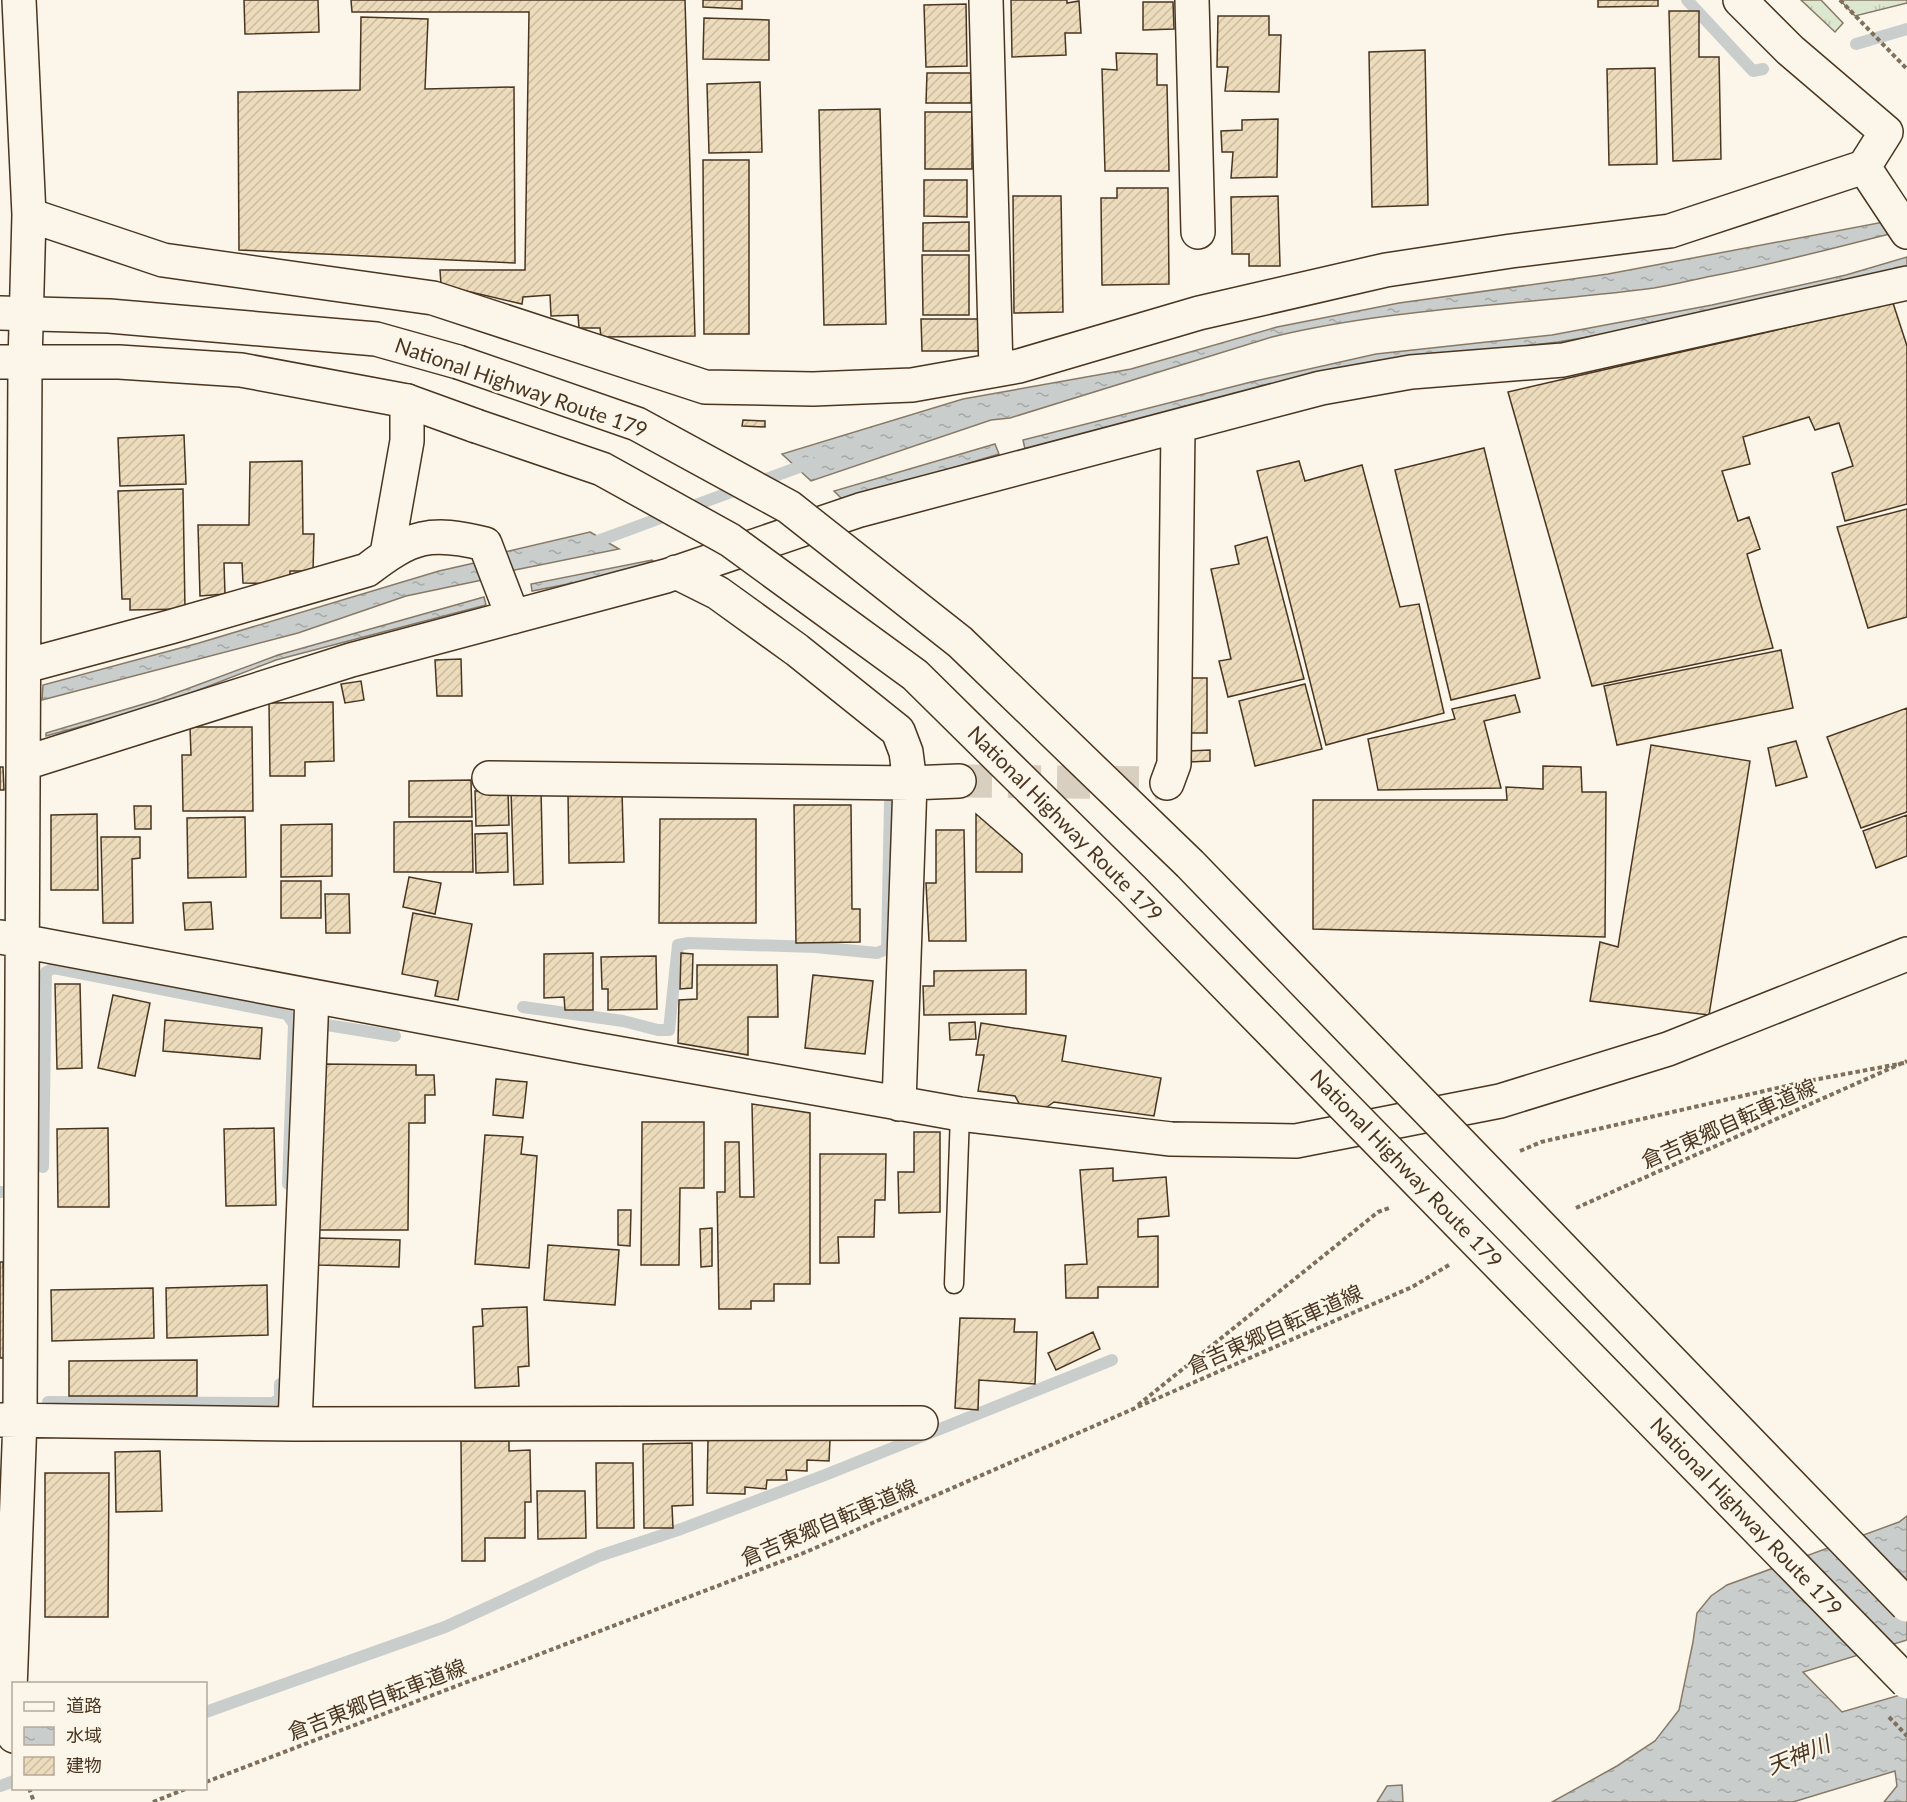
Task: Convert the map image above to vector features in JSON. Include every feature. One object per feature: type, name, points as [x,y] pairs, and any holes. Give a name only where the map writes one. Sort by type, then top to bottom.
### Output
[{"type":"main road","points":[[12,1726],[5,1690],[10,1420],[12,939],[25,763],[25,666],[13,313],[29,215],[19,0]]},
{"type":"main road","points":[[987,0],[996,370]]},
{"type":"main road","points":[[1192,0],[1198,232]]},
{"type":"main road","points":[[29,215],[163,260],[433,298],[705,387],[813,389],[912,386],[1019,366],[1199,313],[1386,270],[1511,251],[1670,231],[1864,167],[1896,142],[1790,50],[1740,0]]},
{"type":"main road","points":[[1864,167],[1907,232]]},
{"type":"main road","points":[[25,763],[351,660],[676,572],[860,510],[1321,388],[1411,372],[1563,360],[1907,283]]},
{"type":"main road","name":"National Highway Route 179","points":[[13,313],[109,316],[376,339],[458,362],[637,424],[789,507],[960,642],[1190,864],[1907,1605]]},
{"type":"main road","name":"National Highway Route 179","points":[[13,362],[119,362],[241,370],[407,401],[602,469],[730,540],[915,675],[1132,889],[1907,1682]]},
{"type":"main road","points":[[387,554],[407,441],[407,401]]},
{"type":"main road","points":[[1167,783],[1174,764],[1178,427]]},
{"type":"main road","points":[[25,666],[367,570],[387,554],[422,537],[456,536],[485,544],[513,617]]},
{"type":"main road","points":[[676,572],[718,593],[797,650],[898,730],[906,752],[910,783],[899,1104]]},
{"type":"main road","points":[[489,778],[910,783],[959,781]]},
{"type":"main road","points":[[12,939],[583,1047],[960,1114],[1171,1139],[1296,1141],[1500,1101],[1668,1049],[1907,954]]},
{"type":"main road","points":[[295,1424],[312,996]]},
{"type":"main road","points":[[10,1420],[295,1424],[921,1423]]},
{"type":"lane","points":[[954,1284],[960,1114]]},
{"type":"path","points":[[1840,0],[1907,69]]},
{"type":"path","name":"倉吉東郷自転車道線","points":[[1575,1209],[1907,1061]]},
{"type":"path","name":"倉吉東郷自転車道線","points":[[207,1782],[806,1552],[1412,1287],[1452,1263]]},
{"type":"path","points":[[153,1802],[183,1790]]},
{"type":"green space","points":[[1801,0],[1821,0],[1843,23],[1835,32]]},
{"type":"green space","points":[[1840,0],[1907,0],[1907,3],[1855,16]]},
{"type":"water","points":[[1889,221],[1897,232],[1781,261],[1661,287],[1366,319],[1272,337],[1010,418],[991,420],[811,481],[782,454],[963,399],[1131,369],[1277,327],[1399,303],[1608,274]]},
{"type":"water","points":[[1907,257],[1907,266],[1826,288],[1682,321],[1558,342],[1480,351],[1255,391],[1025,449],[1023,440],[1251,382],[1376,354],[1552,335],[1712,305],[1846,275]]},
{"type":"water","points":[[995,444],[999,454],[844,501],[834,491]]},
{"type":"water","points":[[590,532],[619,549],[510,571],[487,579],[406,596],[298,633],[42,700],[43,685],[199,643],[439,571],[483,561],[505,552]]},
{"type":"water","points":[[652,560],[660,566],[532,591],[531,584]]},
{"type":"water","points":[[484,597],[486,605],[276,660],[160,705],[46,736],[46,733],[157,700],[278,655]]},
{"type":"water","name":"天神川","points":[[1907,1516],[1907,1640],[1803,1672],[1842,1712],[1907,1693],[1907,1802],[1884,1802],[1897,1786],[1895,1771],[1793,1802],[1552,1802],[1617,1766],[1655,1741],[1679,1710],[1697,1613],[1711,1596],[1727,1585],[1899,1522]]},
{"type":"water","points":[[1402,1785],[1403,1802],[1377,1802],[1387,1786]]},
{"type":"building","points":[[244,0],[318,0],[319,32],[245,34]]},
{"type":"building","points":[[351,0],[685,0],[695,336],[601,337],[600,328],[579,328],[578,315],[551,316],[550,295],[523,297],[522,304],[441,285],[440,270],[525,270],[529,12],[352,12]]},
{"type":"building","points":[[703,0],[742,0],[742,9],[703,7]]},
{"type":"building","points":[[1011,0],[1067,0],[1067,3],[1079,1],[1081,33],[1065,33],[1066,55],[1012,57]]},
{"type":"building","points":[[1598,0],[1658,0],[1658,6],[1598,7]]},
{"type":"building","points":[[1143,2],[1173,2],[1174,29],[1143,30]]},
{"type":"building","points":[[966,4],[967,66],[926,67],[924,5]]},
{"type":"building","points":[[1669,11],[1699,11],[1699,57],[1719,57],[1721,159],[1673,161]]},
{"type":"building","points":[[1218,16],[1269,16],[1269,35],[1281,35],[1279,92],[1225,91],[1228,67],[1217,67]]},
{"type":"building","points":[[361,17],[428,19],[425,89],[514,87],[515,263],[239,250],[238,92],[360,90]]},
{"type":"building","points":[[704,18],[769,20],[769,60],[703,59]]},
{"type":"building","points":[[1425,50],[1428,205],[1372,207],[1369,52]]},
{"type":"building","points":[[1116,53],[1157,54],[1157,85],[1167,85],[1169,171],[1105,171],[1102,69],[1117,70]]},
{"type":"building","points":[[1655,68],[1657,164],[1609,165],[1607,69]]},
{"type":"building","points":[[927,73],[971,73],[971,103],[926,103]]},
{"type":"building","points":[[760,82],[762,152],[709,153],[707,84]]},
{"type":"building","points":[[880,109],[886,324],[824,325],[819,110]]},
{"type":"building","points":[[925,112],[972,112],[972,169],[925,169]]},
{"type":"building","points":[[1278,119],[1277,177],[1231,178],[1233,152],[1222,152],[1221,131],[1242,130],[1242,120]]},
{"type":"building","points":[[703,160],[749,160],[749,334],[704,334]]},
{"type":"building","points":[[924,180],[967,180],[967,217],[924,216]]},
{"type":"building","points":[[1117,188],[1168,188],[1169,284],[1102,285],[1101,198],[1117,198]]},
{"type":"building","points":[[1013,196],[1061,196],[1063,312],[1014,313]]},
{"type":"building","points":[[1278,196],[1280,266],[1249,266],[1249,254],[1232,254],[1231,197]]},
{"type":"building","points":[[969,222],[969,251],[923,251],[923,223]]},
{"type":"building","points":[[922,255],[969,255],[969,315],[923,315]]},
{"type":"building","points":[[1893,303],[1907,346],[1907,504],[1845,521],[1832,473],[1853,466],[1839,423],[1815,430],[1809,417],[1743,437],[1750,464],[1722,471],[1738,521],[1749,517],[1760,549],[1747,554],[1773,648],[1592,686],[1508,392]]},
{"type":"building","points":[[921,319],[981,319],[982,351],[922,351]]},
{"type":"building","points":[[743,420],[765,421],[765,427],[742,426]]},
{"type":"building","points":[[184,435],[186,484],[120,486],[118,438]]},
{"type":"building","points":[[1484,448],[1540,678],[1451,700],[1395,470]]},
{"type":"building","points":[[302,461],[303,534],[314,534],[313,571],[290,571],[290,584],[243,583],[242,563],[224,563],[225,594],[200,596],[198,525],[249,525],[250,462]]},
{"type":"building","points":[[1299,461],[1305,481],[1362,465],[1400,607],[1419,604],[1444,713],[1326,745],[1257,471]]},
{"type":"building","points":[[183,489],[185,609],[130,610],[130,599],[122,599],[118,491]]},
{"type":"building","points":[[1907,509],[1907,617],[1868,628],[1837,527]]},
{"type":"building","points":[[1267,537],[1304,679],[1228,697],[1219,661],[1231,659],[1211,569],[1239,564],[1235,546]]},
{"type":"building","points":[[1781,650],[1793,708],[1617,745],[1604,686]]},
{"type":"building","points":[[461,659],[462,696],[437,696],[435,660]]},
{"type":"building","points":[[1190,678],[1207,678],[1207,733],[1190,733]]},
{"type":"building","points":[[361,681],[364,700],[345,703],[341,684]]},
{"type":"building","points":[[1305,684],[1322,749],[1255,766],[1239,701]]},
{"type":"building","points":[[1515,695],[1520,712],[1484,721],[1501,788],[1378,790],[1368,739],[1455,719],[1452,709]]},
{"type":"building","points":[[333,702],[334,761],[305,762],[305,776],[270,776],[269,703]]},
{"type":"building","points":[[1907,708],[1907,812],[1861,828],[1827,737]]},
{"type":"building","points":[[190,727],[252,727],[253,811],[183,811],[182,755],[191,755]]},
{"type":"building","points":[[1796,741],[1807,777],[1776,786],[1768,748]]},
{"type":"building","points":[[1651,745],[1750,761],[1709,1015],[1590,1001],[1600,942],[1618,947]]},
{"type":"building","points":[[1210,750],[1210,761],[1189,762],[1188,751]]},
{"type":"building","points":[[1543,766],[1581,767],[1582,792],[1606,792],[1605,937],[1313,929],[1313,800],[1507,800],[1506,787],[1543,789]]},
{"type":"building","points":[[0,767],[3,767],[4,790],[0,790]]},
{"type":"building","points":[[471,780],[472,817],[409,817],[409,781]]},
{"type":"building","points":[[541,789],[543,884],[514,885],[511,790]]},
{"type":"building","points":[[508,790],[509,825],[476,826],[475,791]]},
{"type":"building","points":[[622,792],[624,862],[569,863],[568,793]]},
{"type":"building","points":[[794,805],[851,805],[852,909],[860,909],[860,942],[796,943]]},
{"type":"building","points":[[134,806],[151,806],[151,829],[135,829]]},
{"type":"building","points":[[97,814],[98,890],[51,890],[51,815]]},
{"type":"building","points":[[976,814],[1022,854],[1022,872],[976,872]]},
{"type":"building","points":[[1907,815],[1907,856],[1876,868],[1863,831]]},
{"type":"building","points":[[245,817],[246,877],[188,878],[187,818]]},
{"type":"building","points":[[660,819],[756,819],[756,923],[659,923]]},
{"type":"building","points":[[472,821],[473,872],[394,872],[394,822]]},
{"type":"building","points":[[332,824],[332,876],[281,877],[281,825]]},
{"type":"building","points":[[936,830],[964,830],[966,941],[929,941],[926,883],[936,883]]},
{"type":"building","points":[[507,833],[508,872],[476,873],[475,834]]},
{"type":"building","points":[[101,837],[140,837],[140,858],[132,859],[133,923],[103,923]]},
{"type":"building","points":[[409,877],[441,883],[435,914],[403,907]]},
{"type":"building","points":[[281,881],[321,881],[321,918],[281,918]]},
{"type":"building","points":[[325,894],[349,894],[350,933],[326,933]]},
{"type":"building","points":[[211,902],[213,929],[185,930],[183,903]]},
{"type":"building","points":[[413,913],[472,924],[458,1000],[435,996],[438,981],[402,974]]},
{"type":"building","points":[[593,953],[593,1010],[565,1010],[564,997],[544,998],[544,954]]},
{"type":"building","points":[[681,953],[693,954],[692,988],[680,989]]},
{"type":"building","points":[[656,956],[657,1009],[608,1010],[608,989],[602,989],[601,957]]},
{"type":"building","points":[[697,965],[777,965],[778,1017],[748,1017],[748,1055],[678,1043],[679,1000],[697,999]]},
{"type":"building","points":[[1026,970],[1026,1014],[924,1015],[923,986],[934,986],[934,971]]},
{"type":"building","points":[[813,975],[873,981],[865,1054],[805,1048]]},
{"type":"building","points":[[55,984],[80,984],[82,1068],[57,1069]]},
{"type":"building","points":[[113,995],[150,1003],[135,1076],[98,1068]]},
{"type":"building","points":[[165,1020],[262,1028],[260,1059],[163,1051]]},
{"type":"building","points":[[975,1022],[976,1039],[950,1040],[949,1023]]},
{"type":"building","points":[[981,1023],[1066,1036],[1062,1061],[1161,1078],[1154,1116],[1054,1102],[1044,1109],[1020,1105],[1015,1096],[978,1091],[984,1055],[976,1055]]},
{"type":"building","points":[[322,1064],[416,1065],[416,1075],[434,1075],[435,1095],[425,1095],[425,1123],[409,1123],[408,1230],[318,1230]]},
{"type":"building","points":[[496,1079],[527,1082],[523,1118],[493,1115]]},
{"type":"building","points":[[752,1104],[810,1113],[810,1284],[774,1284],[774,1301],[751,1301],[751,1309],[719,1309],[717,1192],[725,1192],[725,1142],[739,1142],[740,1197],[754,1197]]},
{"type":"building","points":[[642,1122],[704,1122],[704,1188],[680,1188],[679,1265],[641,1265]]},
{"type":"building","points":[[108,1128],[109,1207],[58,1207],[57,1129]]},
{"type":"building","points":[[274,1128],[276,1205],[226,1206],[224,1129]]},
{"type":"building","points":[[914,1132],[940,1132],[940,1212],[899,1213],[898,1172],[914,1172]]},
{"type":"building","points":[[485,1135],[523,1137],[521,1154],[537,1156],[529,1268],[475,1264]]},
{"type":"building","points":[[820,1154],[886,1154],[885,1200],[875,1200],[874,1237],[838,1237],[839,1263],[820,1263]]},
{"type":"building","points":[[1113,1168],[1113,1181],[1166,1177],[1169,1216],[1138,1219],[1138,1237],[1158,1236],[1158,1287],[1098,1287],[1098,1298],[1066,1298],[1065,1265],[1087,1264],[1080,1170]]},
{"type":"building","points":[[618,1210],[631,1210],[630,1246],[618,1245]]},
{"type":"building","points":[[712,1228],[712,1266],[701,1267],[700,1229]]},
{"type":"building","points":[[318,1238],[400,1240],[399,1267],[318,1265]]},
{"type":"building","points":[[548,1245],[619,1250],[615,1305],[544,1300]]},
{"type":"building","points":[[0,1262],[3,1262],[5,1358],[0,1358]]},
{"type":"building","points":[[267,1285],[268,1335],[167,1338],[166,1288]]},
{"type":"building","points":[[153,1288],[154,1338],[52,1341],[51,1290]]},
{"type":"building","points":[[527,1307],[529,1366],[518,1367],[519,1386],[475,1388],[473,1327],[483,1326],[482,1309]]},
{"type":"building","points":[[960,1318],[1015,1319],[1014,1332],[1037,1332],[1035,1384],[979,1380],[978,1410],[955,1408]]},
{"type":"building","points":[[1093,1332],[1100,1349],[1056,1370],[1048,1353]]},
{"type":"building","points":[[197,1360],[197,1396],[69,1396],[69,1361]]},
{"type":"building","points":[[708,1440],[830,1440],[829,1461],[807,1460],[807,1471],[786,1470],[787,1480],[767,1480],[766,1489],[745,1487],[745,1494],[707,1493]]},
{"type":"building","points":[[461,1441],[509,1441],[509,1451],[530,1450],[531,1502],[525,1502],[525,1538],[485,1538],[485,1561],[462,1561]]},
{"type":"building","points":[[692,1443],[693,1505],[672,1506],[673,1528],[644,1528],[643,1444]]},
{"type":"building","points":[[160,1451],[162,1511],[116,1512],[115,1452]]},
{"type":"building","points":[[596,1463],[633,1463],[634,1528],[597,1528]]},
{"type":"building","points":[[45,1473],[109,1473],[108,1617],[45,1617]]},
{"type":"building","points":[[537,1491],[585,1491],[586,1538],[538,1539]]},
{"type":"waterway","points":[[1687,0],[1753,71],[1763,69]]},
{"type":"waterway","points":[[1856,44],[1907,29]]},
{"type":"waterway","points":[[587,545],[810,463]]},
{"type":"waterway","points":[[523,1007],[669,1030],[678,945],[689,943],[815,947],[877,953],[887,949],[890,802]]},
{"type":"waterway","points":[[43,1167],[46,972],[54,968],[287,1014],[294,1024],[288,1184]]},
{"type":"waterway","points":[[327,1025],[395,1036]]},
{"type":"waterway","points":[[0,1192],[6,1192]]},
{"type":"waterway","points":[[207,1712],[445,1627],[599,1556],[681,1529],[825,1475],[1112,1360]]},
{"type":"waterway","points":[[48,1402],[273,1403],[280,1399],[280,1384]]},
{"type":"waterway","points":[[0,1786],[12,1782]]},
{"type":"tunnel","points":[[959,781],[1167,783]]}]
